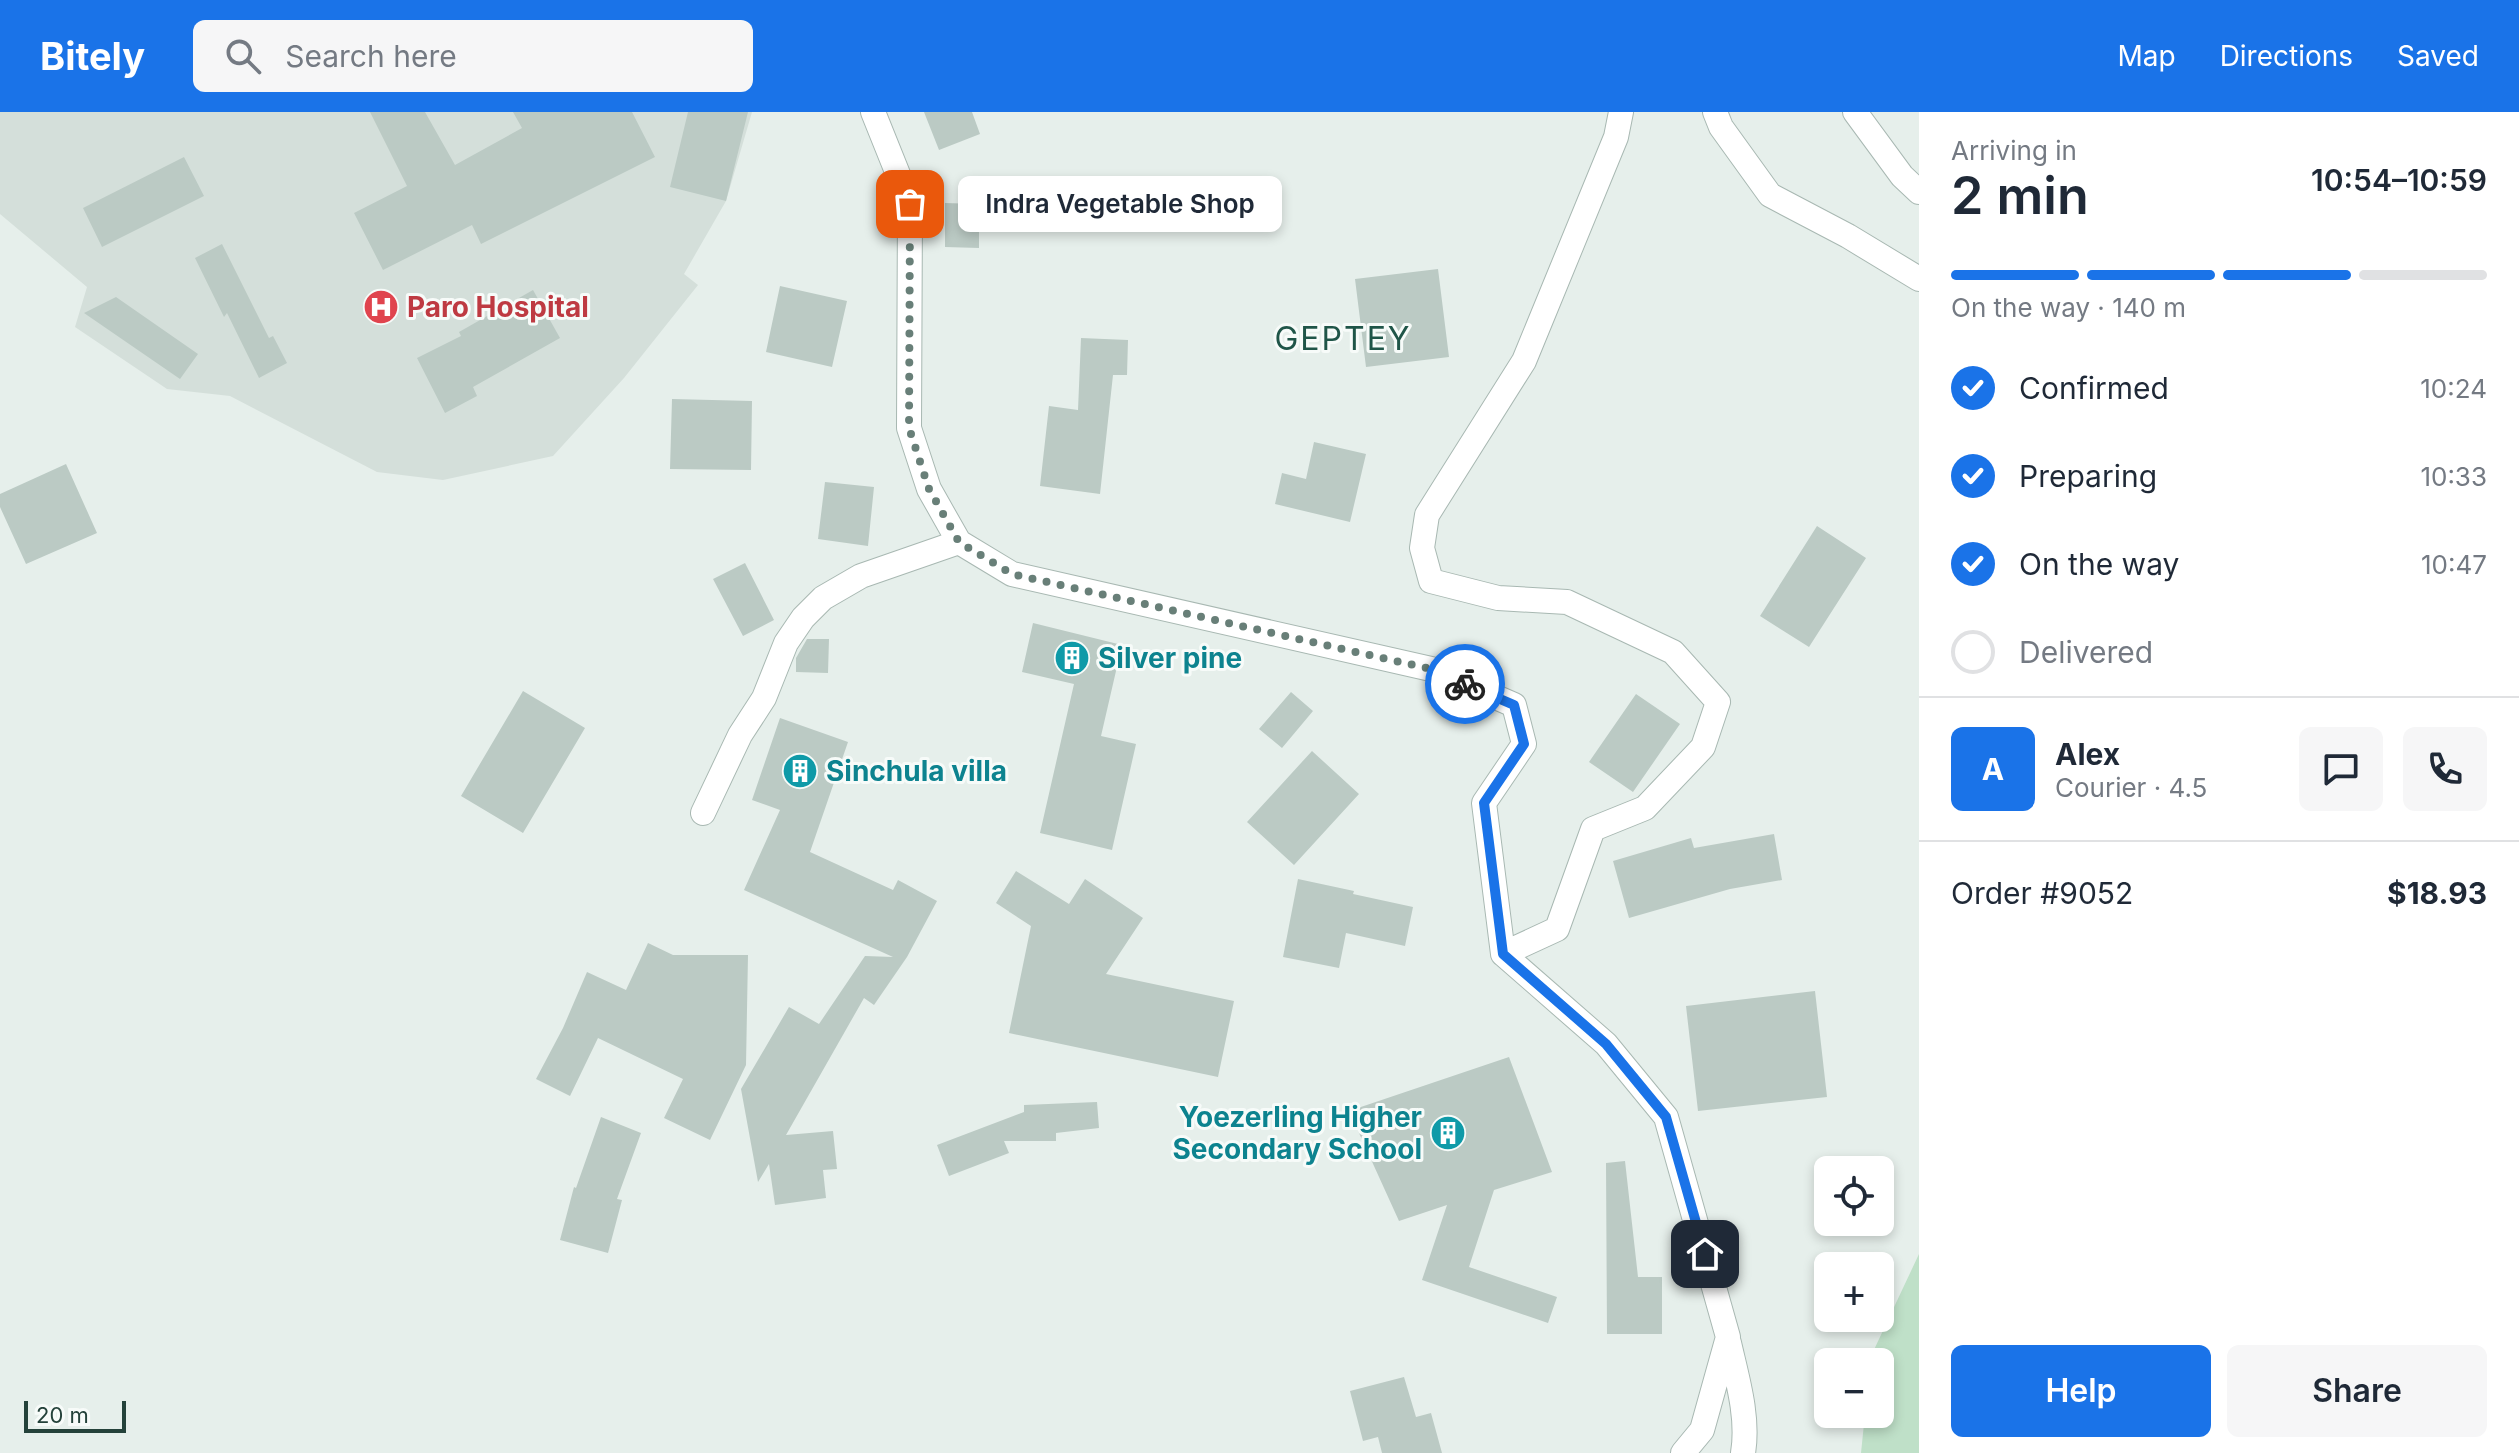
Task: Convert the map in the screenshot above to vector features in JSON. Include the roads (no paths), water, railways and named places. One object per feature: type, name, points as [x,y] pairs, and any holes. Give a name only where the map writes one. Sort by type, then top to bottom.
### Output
[{"type":"street","points":[[873,112],[910,204],[909,428],[929,489],[959,542],[1012,574],[1431,669],[1514,705],[1524,744],[1484,803],[1503,954],[1606,1044],[1666,1117],[1728,1337],[1741,1396],[1743,1453]]},
{"type":"street","points":[[1503,954],[1557,929],[1593,829],[1645,808],[1703,747],[1718,702],[1673,652],[1567,602],[1498,598],[1431,581],[1422,548],[1427,515],[1524,361],[1616,137],[1621,112]]},
{"type":"street","points":[[1715,112],[1721,127],[1770,195],[1848,236],[1919,279]]},
{"type":"street","points":[[1855,112],[1902,176],[1919,192]]},
{"type":"street","points":[[703,813],[740,735],[764,698],[786,643],[803,618],[823,598],[861,576],[959,542]]},
{"type":"street","points":[[1683,1453],[1702,1430],[1728,1337]]},
{"type":"place","name":"Indra Vegetable Shop","points":[[910,204]]},
{"type":"place","name":"Paro Hospital","points":[[381,307]]},
{"type":"place","name":"Silver pine","points":[[1072,658]]},
{"type":"place","name":"Sinchula villa","points":[[800,771]]},
{"type":"place","name":"Yoezerling Higher Secondary School","points":[[1448,1133]]},
{"type":"district","name":"GEPTEY","points":[[1343,339]]}]
